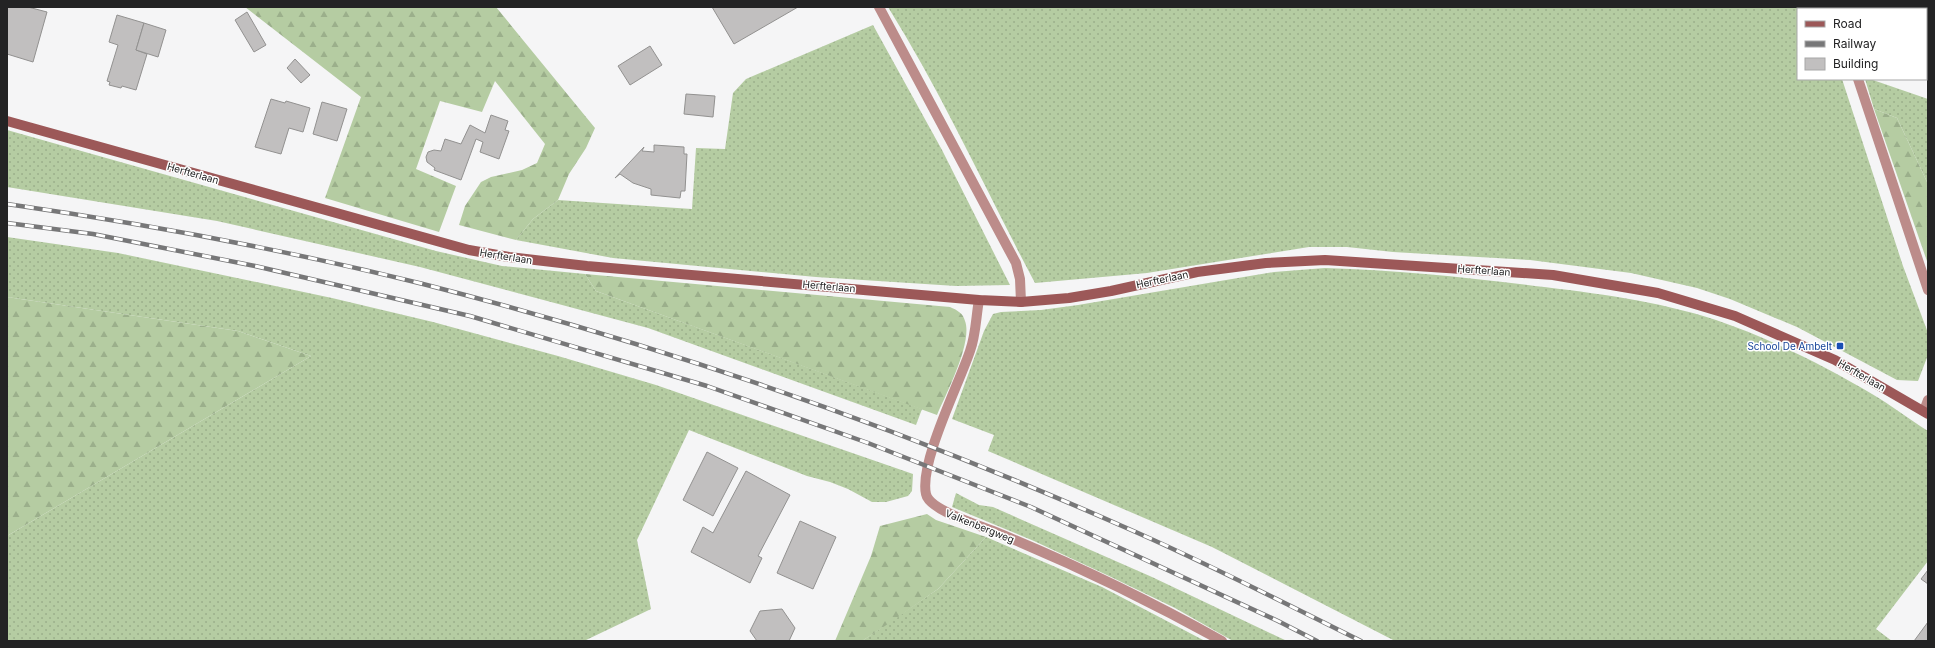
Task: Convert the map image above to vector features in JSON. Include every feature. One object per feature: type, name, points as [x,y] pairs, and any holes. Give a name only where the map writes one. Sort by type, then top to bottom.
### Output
[{"type":"street","points":[[879,7],[1016,263],[1020,279],[1021,302]]},
{"type":"street","points":[[1858,80],[1928,290]]},
{"type":"street","name":"Herfterlaan","points":[[7,121],[415,236],[476,251],[509,257],[587,266],[979,300],[1021,302],[1069,298],[1197,272],[1266,263],[1325,260],[1553,275],[1658,293],[1734,316],[1836,360],[1926,412],[1928,400]]},
{"type":"street","name":"Valkenbergweg","points":[[979,300],[971,349],[933,448],[928,471],[926,496],[933,505],[946,512],[1016,540],[1095,576],[1162,608],[1222,641]]},
{"type":"green space","points":[[245,7],[496,7],[595,128],[586,148],[569,174],[558,200],[533,219],[516,240],[459,225],[465,206],[481,182],[491,177],[522,170],[537,163],[545,144],[495,81],[482,112],[440,101],[416,169],[456,186],[439,232],[325,198],[361,97]]},
{"type":"green space","points":[[888,7],[1819,7],[1797,8],[1797,80],[1842,80],[1903,266],[1928,333],[1928,355],[1918,381],[1897,380],[1797,327],[1730,299],[1697,288],[1631,273],[1530,260],[1393,252],[1347,247],[1309,247],[1147,273],[1035,283],[946,109]]},
{"type":"green space","points":[[873,25],[942,150],[1010,285],[956,286],[816,277],[613,258],[516,240],[533,219],[558,200],[692,209],[696,148],[725,149],[733,93],[746,79]]},
{"type":"green space","points":[[1865,80],[1873,80],[1928,99],[1928,184],[1897,118],[1874,109]]},
{"type":"green space","points":[[1874,109],[1897,118],[1928,184],[1928,264]]},
{"type":"green space","points":[[7,130],[436,251],[502,266],[585,274],[596,291],[922,409],[916,425],[648,328],[420,267],[217,221],[7,187]]},
{"type":"green space","points":[[7,237],[118,253],[332,298],[433,322],[558,356],[656,385],[913,474],[912,491],[908,496],[886,502],[872,502],[848,489],[830,482],[807,476],[689,430],[637,540],[651,609],[584,641],[7,641],[7,536],[311,356],[238,331],[7,297]]},
{"type":"green space","points":[[1325,268],[1430,274],[1558,289],[1649,303],[1694,313],[1736,327],[1796,353],[1835,373],[1886,403],[1928,431],[1928,561],[1876,629],[1892,641],[1395,641],[1212,547],[988,451],[994,435],[952,419],[984,331],[993,314],[1078,305],[1274,272]]},
{"type":"green space","points":[[585,274],[950,307],[959,312],[964,318],[966,330],[965,342],[952,382],[937,415],[596,291]]},
{"type":"green space","points":[[7,297],[238,331],[311,356],[7,536]]},
{"type":"green space","points":[[956,493],[979,505],[993,507],[1152,577],[1287,641],[1233,641],[1175,608],[1109,576],[1034,541],[952,507]]},
{"type":"green space","points":[[927,514],[936,520],[986,537],[938,589],[891,622],[862,641],[835,641],[871,556],[880,526]]},
{"type":"green space","points":[[986,537],[1102,587],[1205,641],[862,641],[938,589]]},
{"type":"building","points":[[7,7],[28,7],[47,12],[33,62],[7,54]]},
{"type":"building","points":[[712,7],[798,7],[734,44]]},
{"type":"building","points":[[247,12],[266,45],[254,52],[235,20]]},
{"type":"building","points":[[1927,12],[1928,12],[1927,70]]},
{"type":"building","points":[[117,15],[144,23],[136,50],[147,54],[136,90],[122,86],[121,88],[109,85],[110,82],[107,81],[118,45],[109,42]]},
{"type":"building","points":[[144,23],[166,30],[158,57],[136,50]]},
{"type":"building","points":[[650,46],[662,65],[630,85],[618,66]]},
{"type":"building","points":[[295,59],[310,75],[301,83],[287,68]]},
{"type":"building","points":[[686,94],[715,96],[713,117],[684,114]]},
{"type":"building","points":[[271,99],[285,103],[286,101],[310,108],[303,132],[289,128],[281,154],[255,147]]},
{"type":"building","points":[[322,102],[347,109],[337,141],[313,134]]},
{"type":"building","points":[[491,115],[508,121],[505,130],[509,131],[499,159],[480,152],[483,142],[476,139],[461,180],[434,170],[435,168],[427,162],[426,157],[428,152],[434,150],[441,151],[445,139],[461,144],[470,125],[485,133]]},
{"type":"building","points":[[654,145],[684,147],[684,154],[687,154],[685,191],[681,191],[680,198],[651,195],[651,189],[633,183],[620,174],[615,178],[644,147],[642,151],[654,152]]},
{"type":"building","points":[[707,452],[738,468],[713,516],[683,500]]},
{"type":"building","points":[[746,471],[790,495],[758,556],[762,558],[750,583],[691,552],[703,527],[713,533]]},
{"type":"building","points":[[800,521],[836,537],[813,589],[777,573]]},
{"type":"building","points":[[1928,570],[1928,584],[1921,579]]},
{"type":"building","points":[[782,609],[795,628],[789,641],[757,641],[750,631],[760,611]]},
{"type":"building","points":[[1928,622],[1928,641],[1914,641]]},
{"type":"railway","points":[[7,204],[164,229],[320,260],[423,284],[512,308],[601,333],[690,361],[777,390],[865,422],[1037,489],[1182,553],[1361,641]]},
{"type":"railway","points":[[7,223],[93,234],[255,266],[470,316],[707,386],[868,443],[1031,507],[1278,621],[1317,641]]},
{"type":"place","name":"School De Ambelt","points":[[1840,346]]}]
